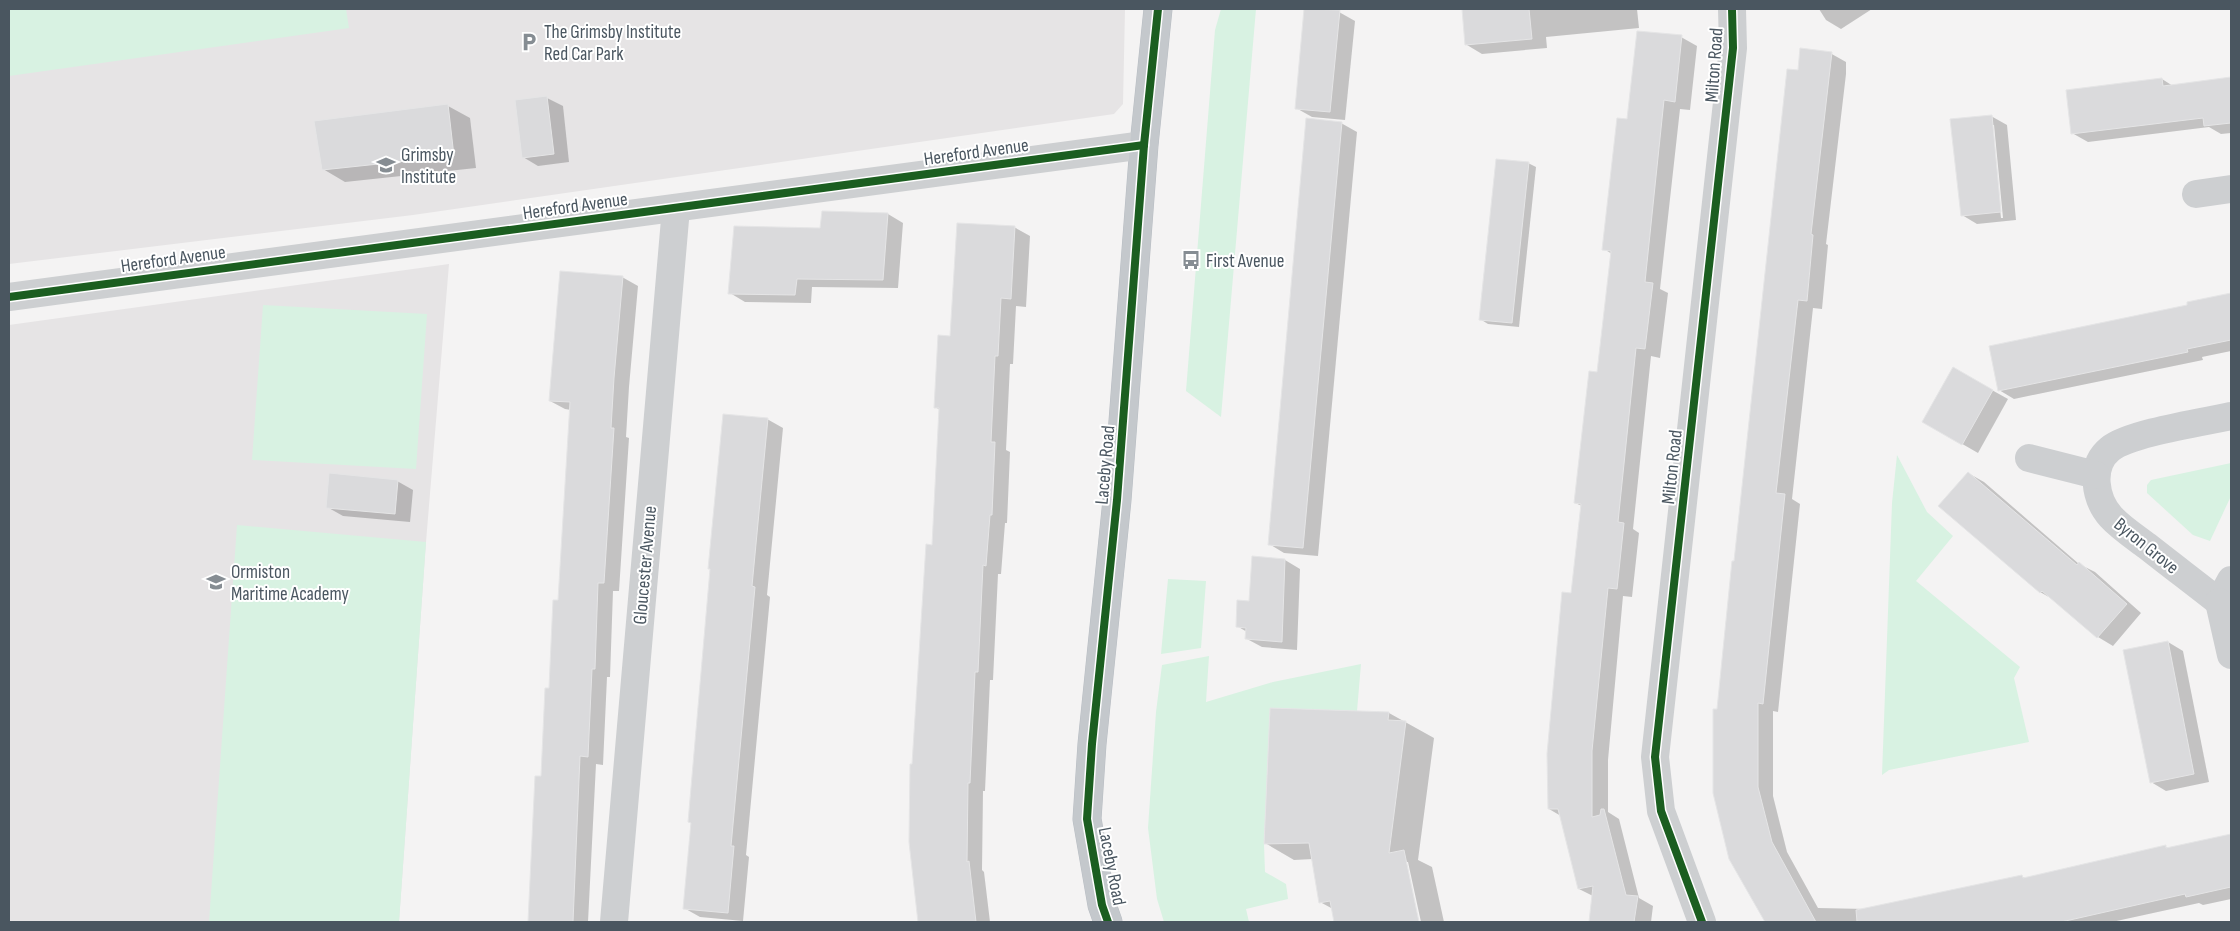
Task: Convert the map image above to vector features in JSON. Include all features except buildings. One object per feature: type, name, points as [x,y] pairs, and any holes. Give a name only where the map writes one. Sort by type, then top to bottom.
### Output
[{"type":"highway","name":"Laceby Road","points":[[1108,922],[1102,905],[1087,820],[1092,744],[1117,500],[1144,144],[1158,9]]},
{"type":"street","name":"Milton Road","points":[[1702,922],[1661,811],[1655,757],[1732,58],[1732,9]]},
{"type":"street","name":"Hereford Avenue","points":[[9,297],[1144,144]]},
{"type":"street","points":[[2196,194],[2231,189]]},
{"type":"street","name":"Gloucester Avenue","points":[[614,922],[676,208]]},
{"type":"street","points":[[2029,458],[2096,475],[2100,462],[2109,449],[2122,442],[2231,416]]},
{"type":"street","name":"Byron Grove","points":[[2096,475],[2097,490],[2102,503],[2111,517],[2225,591],[2231,656]]},
{"type":"shaded area","name":"Grimsby Institute","points":[[9,9],[1125,9],[1123,104],[1114,114],[413,215],[9,264]]},
{"type":"shaded area","name":"Ormiston Maritime Academy","points":[[449,264],[426,542],[399,922],[9,922],[9,325]]},
{"type":"green space","points":[[9,9],[346,9],[349,28],[9,76]]},
{"type":"green space","points":[[1221,9],[1256,9],[1221,417],[1186,391],[1215,30]]},
{"type":"green space","points":[[263,305],[427,314],[416,469],[252,460]]},
{"type":"green space","points":[[1897,455],[1927,512],[1953,536],[1916,581],[2020,667],[2014,678],[2029,742],[1889,770],[1882,775],[1892,503]]},
{"type":"green space","points":[[2231,463],[2231,496],[2210,541],[2193,535],[2147,493],[2147,485],[2151,480]]},
{"type":"green space","points":[[237,525],[426,542],[399,922],[209,922]]},
{"type":"green space","points":[[1168,579],[1206,581],[1201,648],[1161,654]]},
{"type":"green space","points":[[1209,656],[1206,702],[1273,682],[1361,664],[1357,711],[1270,708],[1264,844],[1265,872],[1286,884],[1288,899],[1246,909],[1249,922],[1164,922],[1157,899],[1148,828],[1156,712],[1162,665]]},
{"type":"cycle path","points":[[1108,922],[1102,905],[1087,819],[1092,744],[1117,500],[1144,145],[1158,9]]},
{"type":"cycle path","points":[[1702,922],[1661,811],[1655,757],[1733,48],[1732,9]]},
{"type":"cycle path","points":[[9,297],[1144,145]]},
{"type":"place","name":"The Grimsby Institute Red Car Park","points":[[529,42]]},
{"type":"place","name":"Grimsby Institute","points":[[386,165]]},
{"type":"place","name":"First Avenue","points":[[1191,260]]},
{"type":"place","name":"Ormiston Maritime Academy","points":[[216,582]]}]
